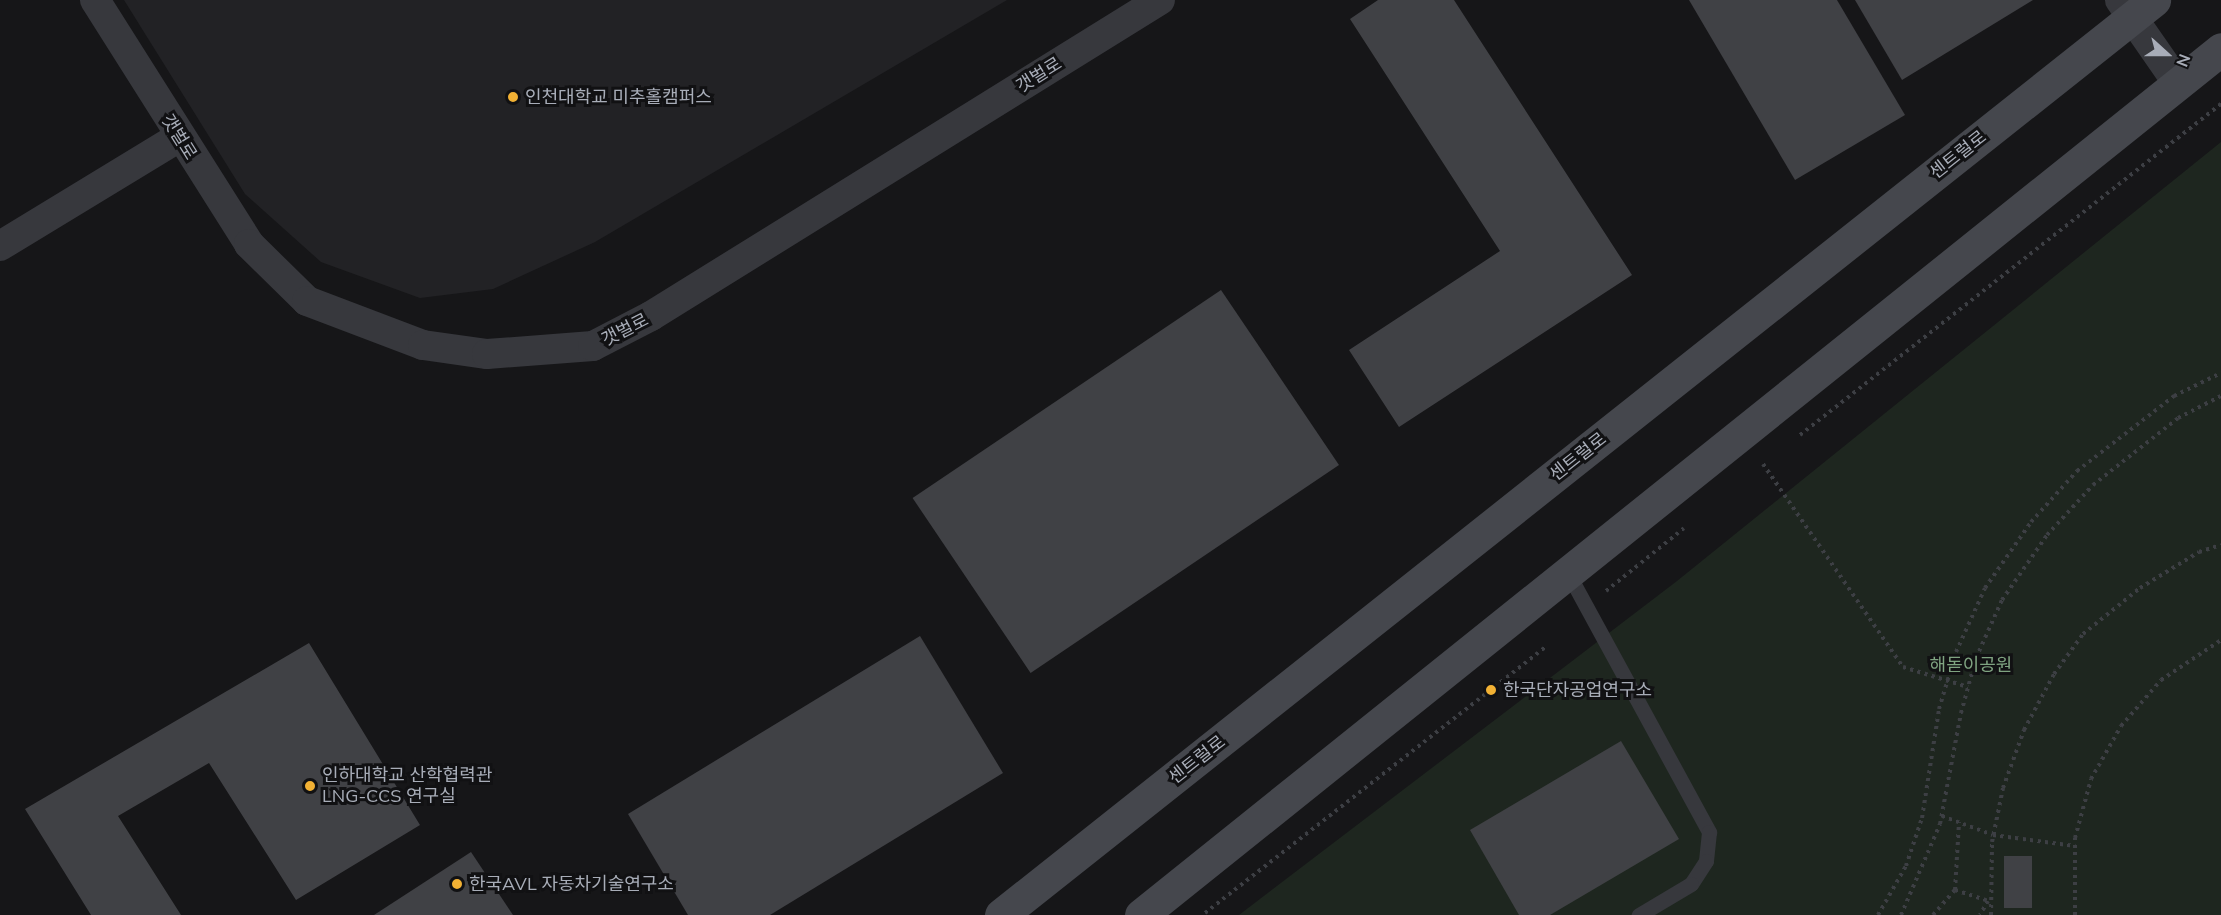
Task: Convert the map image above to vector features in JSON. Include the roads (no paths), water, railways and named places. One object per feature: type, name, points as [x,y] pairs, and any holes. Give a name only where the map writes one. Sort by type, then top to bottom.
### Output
[{"type":"main road","name":"센트럴로","points":[[1001,915],[2136,6]]},
{"type":"main road","points":[[1142,915],[1569,576],[2177,82],[2221,49]]},
{"type":"street","name":"갯벌로","points":[[95,0],[249,244],[307,301],[423,345],[487,354],[593,346],[651,316],[1160,0]]},
{"type":"street","points":[[2136,6],[2177,82]]},
{"type":"street","points":[[0,246],[179,136]]},
{"type":"lane","points":[[1569,576],[1709,832],[1706,861],[1691,884],[1639,915]]},
{"type":"place","name":"인천대학교 미추홀캠퍼스","points":[[513,97]]},
{"type":"place","name":"한국단자공업연구소","points":[[1491,690]]},
{"type":"place","name":"인하대학교 산학협력관 LNG-CCS 연구실","points":[[310,786]]},
{"type":"place","name":"한국AVL 자동차기술연구소","points":[[457,884]]},
{"type":"park label","name":"해돋이공원","points":[[1971,665]]}]
